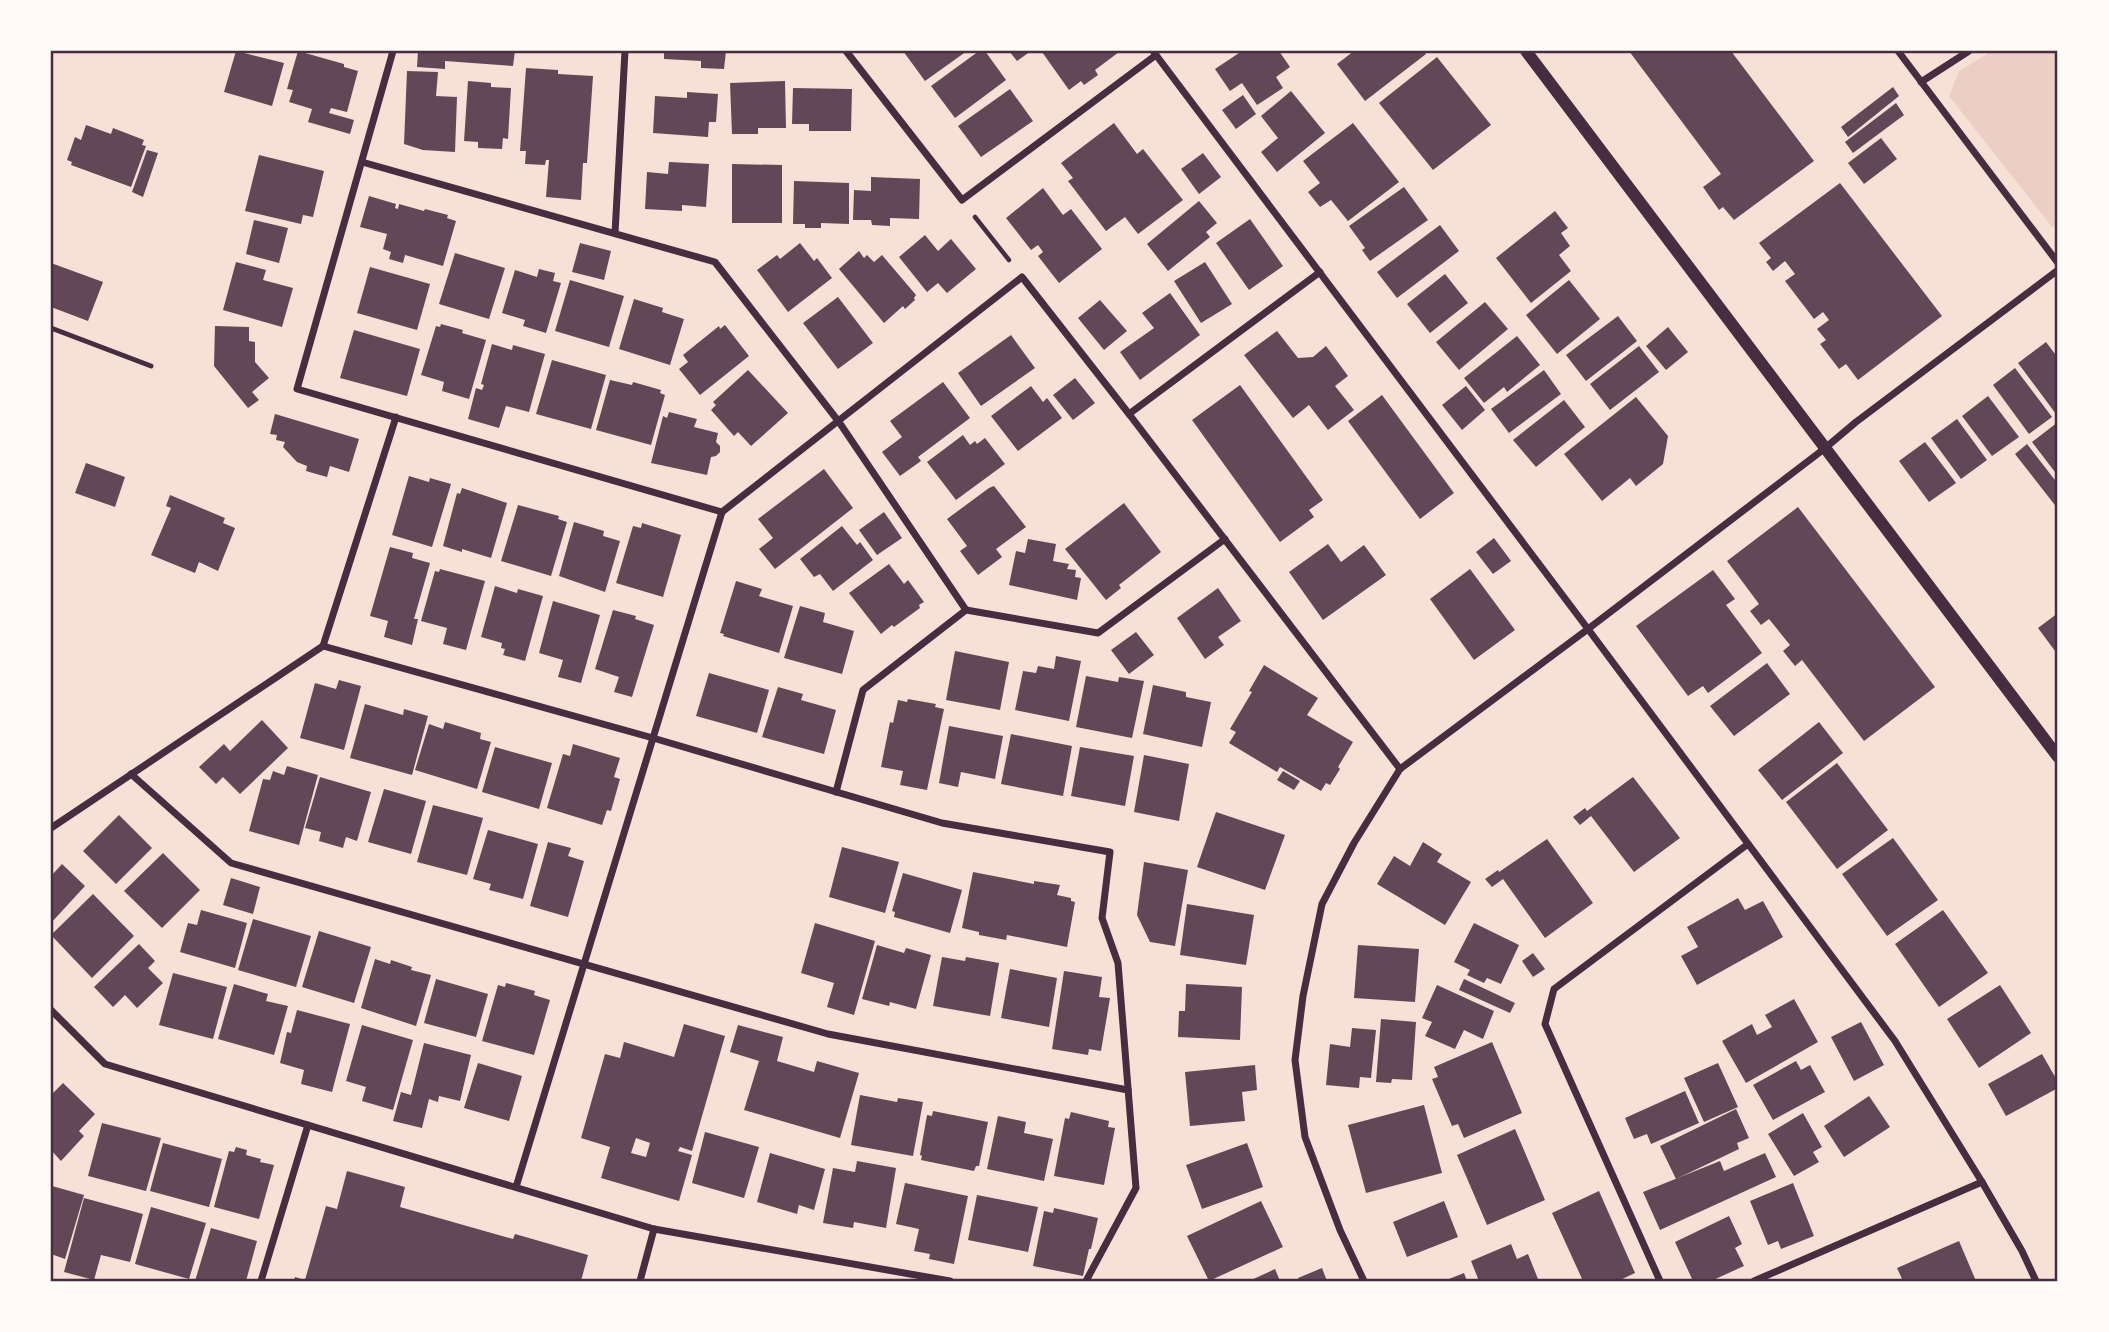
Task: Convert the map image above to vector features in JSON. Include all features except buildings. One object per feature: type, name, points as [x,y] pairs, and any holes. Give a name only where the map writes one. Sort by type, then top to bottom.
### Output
[{"type":"street","points":[[393,51],[297,390],[722,512]]},
{"type":"street","points":[[615,233],[625,51]]},
{"type":"street","points":[[846,51],[962,200],[1155,53],[1895,1041],[1982,1182],[2036,1281]]},
{"type":"street","points":[[1526,51],[2058,757]]},
{"type":"street","points":[[1898,51],[2058,263]]},
{"type":"street","points":[[1921,82],[1969,51]]},
{"type":"street","points":[[362,162],[715,262],[839,422],[965,610],[1098,633],[1225,539]]},
{"type":"street","points":[[1363,1281],[1340,1230],[1305,1137],[1295,1060],[1303,996],[1322,904],[1354,843],[1400,769],[2058,270]]},
{"type":"street","points":[[1129,414],[1320,272]]},
{"type":"street","points":[[516,1187],[722,512],[1022,277],[1400,769]]},
{"type":"street","points":[[51,828],[323,646],[396,417]]},
{"type":"street","points":[[836,792],[863,690],[965,610]]},
{"type":"street","points":[[323,646],[653,738],[942,823],[1110,852],[1102,918],[1118,963],[1136,1188],[1086,1281]]},
{"type":"street","points":[[131,774],[231,863],[828,1034],[1128,1090]]},
{"type":"street","points":[[1660,1281],[1545,1024],[1554,989],[1748,844]]},
{"type":"street","points":[[51,1010],[105,1064],[654,1229],[950,1281]]},
{"type":"street","points":[[261,1281],[308,1125]]},
{"type":"street","points":[[1755,1281],[1982,1182]]},
{"type":"street","points":[[640,1281],[654,1229]]},
{"type":"lane","points":[[51,328],[151,366]]},
{"type":"path","points":[[962,200],[1022,277]]},
{"type":"shaded area","points":[[1992,51],[2058,51],[2058,225],[2052,227],[1949,96],[1959,71]]}]
